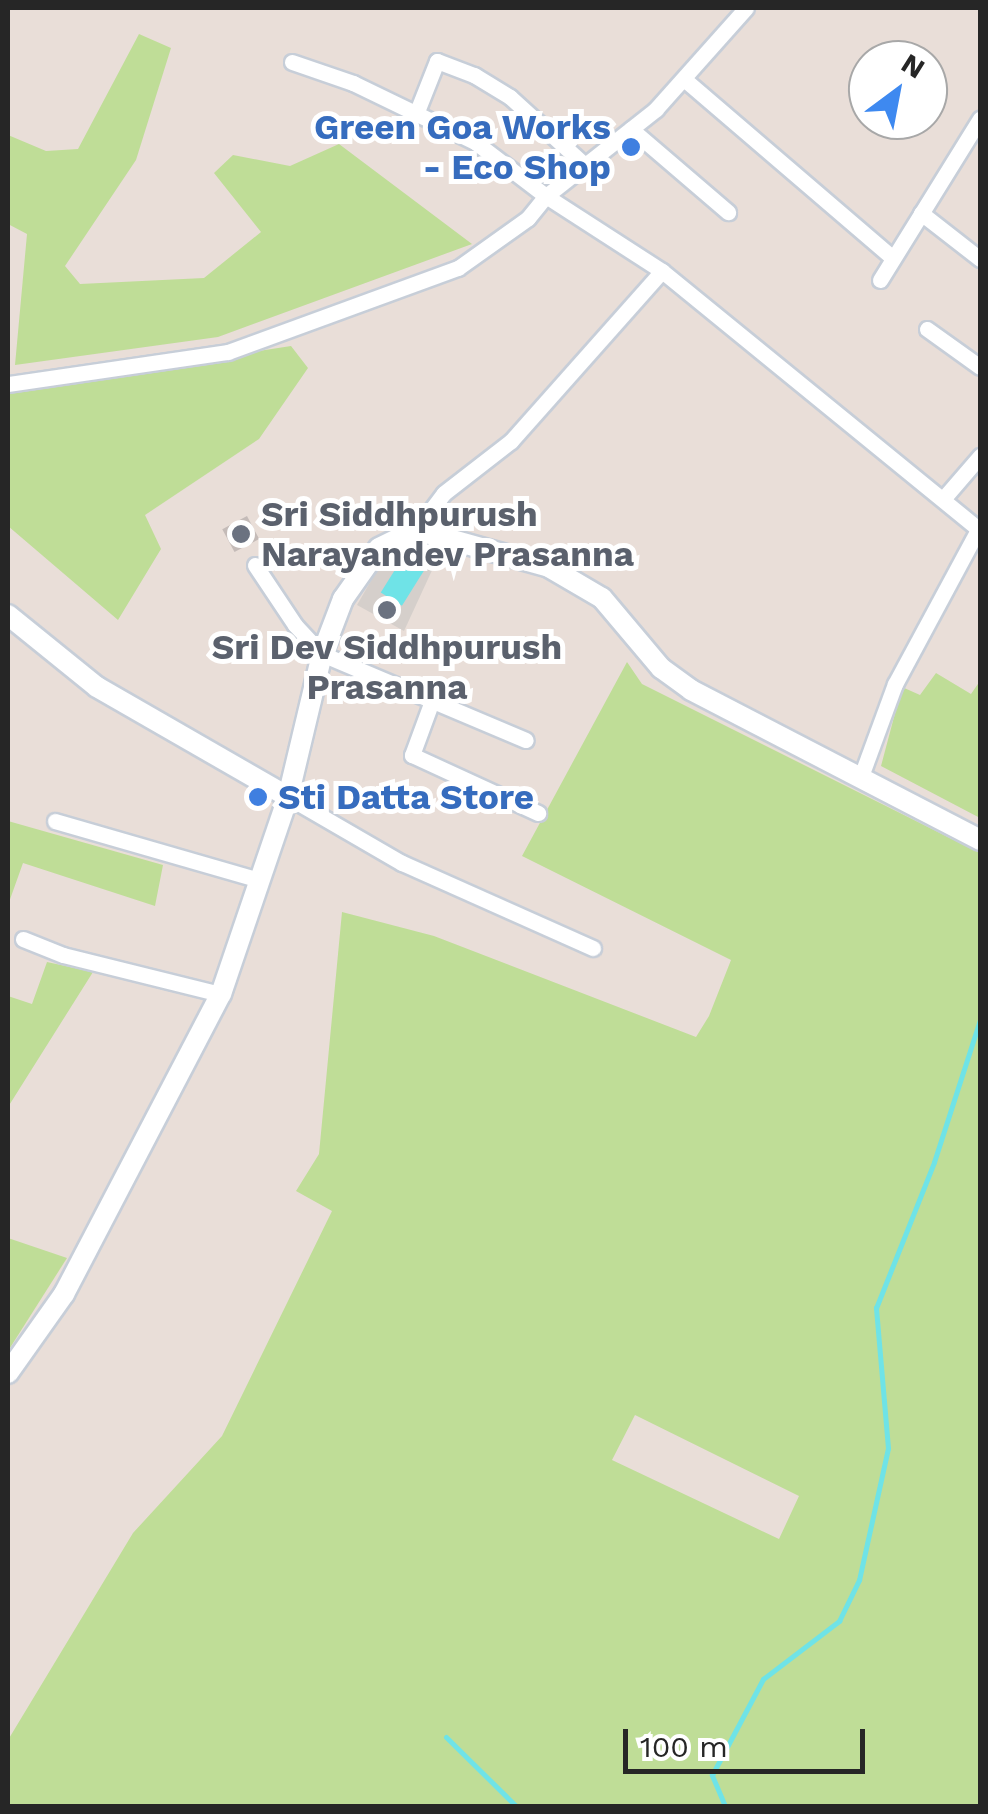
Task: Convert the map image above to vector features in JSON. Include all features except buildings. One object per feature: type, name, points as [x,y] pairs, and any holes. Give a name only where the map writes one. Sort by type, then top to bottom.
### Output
[{"type":"street","points":[[8,384],[228,352],[458,268],[528,218],[546,196],[632,130],[684,79],[746,8]]},
{"type":"street","points":[[416,114],[436,61],[474,75],[510,97],[587,167]]},
{"type":"street","points":[[292,62],[353,83],[475,142],[546,196],[662,271],[980,529],[895,684],[860,779]]},
{"type":"street","points":[[684,79],[893,258]]},
{"type":"street","points":[[880,280],[980,119]]},
{"type":"street","points":[[632,130],[728,212]]},
{"type":"street","points":[[921,213],[980,259]]},
{"type":"street","points":[[8,1374],[64,1294],[221,994],[288,797],[322,654],[343,599],[378,548],[416,530],[444,493],[511,440],[662,271]]},
{"type":"street","points":[[927,329],[980,368]]},
{"type":"street","points":[[943,499],[980,456]]},
{"type":"street","points":[[416,530],[549,567],[602,598],[661,668],[691,690],[980,840]]},
{"type":"street","points":[[255,566],[295,624],[322,654],[526,740]]},
{"type":"street","points":[[8,615],[97,686],[402,864],[593,948]]},
{"type":"street","points":[[433,698],[412,755],[538,814]]},
{"type":"street","points":[[55,821],[260,880]]},
{"type":"street","points":[[23,939],[63,955],[221,994]]},
{"type":"green space","points":[[139,34],[171,48],[136,160],[65,266],[80,284],[204,278],[261,232],[214,173],[233,155],[290,166],[339,144],[472,244],[218,337],[15,365],[27,234],[8,224],[8,135],[46,151],[78,149]]},
{"type":"green space","points":[[291,346],[308,368],[259,439],[145,515],[161,549],[118,620],[8,526],[8,390]]},
{"type":"green space","points":[[627,662],[642,684],[980,853],[980,1806],[8,1806],[8,1740],[133,1533],[222,1436],[332,1211],[296,1191],[319,1154],[342,912],[434,936],[696,1037],[709,1016],[731,960],[522,856]],"holes":[[[635,1415],[799,1496],[779,1539],[612,1460]]]},
{"type":"green space","points":[[936,673],[971,694],[980,681],[980,818],[881,766],[902,687],[920,695]]},
{"type":"green space","points":[[8,821],[163,865],[155,906],[23,863],[8,905]]},
{"type":"green space","points":[[47,962],[93,972],[8,1107],[8,996],[32,1004]]},
{"type":"green space","points":[[8,1238],[67,1258],[8,1351]]},
{"type":"shaded area","points":[[416,542],[440,553],[404,631],[357,605],[383,560]]},
{"type":"water","points":[[403,557],[424,570],[402,606],[381,593]]},
{"type":"waterway","points":[[725,1806],[712,1775],[763,1679],[839,1621],[859,1580],[888,1448],[876,1308],[934,1162],[980,1020]]},
{"type":"waterway","points":[[446,1737],[516,1806]]},
{"type":"place","name":"Green Goa Works - Eco Shop","points":[[631,147]]},
{"type":"place","name":"Sri Siddhpurush Narayandev Prasanna","points":[[241,534]]},
{"type":"place","name":"Sri Dev Siddhpurush Prasanna","points":[[387,610]]},
{"type":"place","name":"Sti Datta Store","points":[[258,797]]}]
